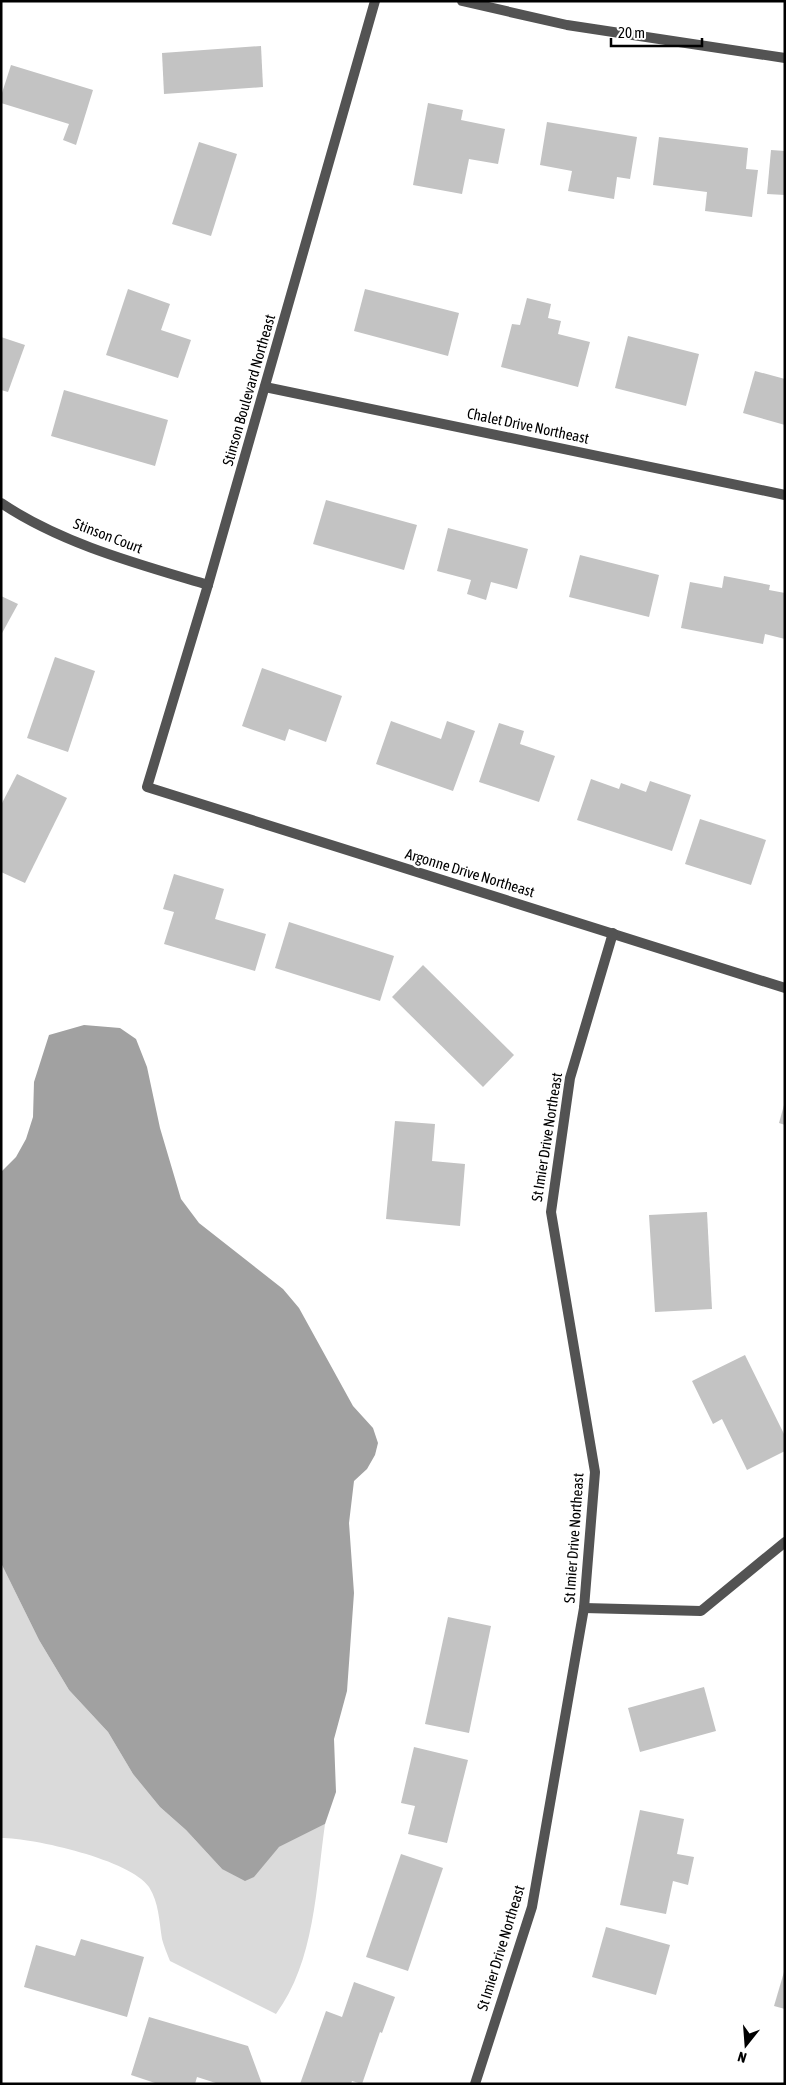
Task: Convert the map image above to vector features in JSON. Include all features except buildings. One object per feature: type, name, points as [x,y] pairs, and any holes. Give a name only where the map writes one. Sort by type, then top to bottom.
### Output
[{"type":"street","name":"Stinson Boulevard Northeast","points":[[147,787],[208,585],[375,1]]},
{"type":"street","points":[[462,1],[566,25],[785,58]]},
{"type":"street","name":"Chalet Drive Northeast","points":[[265,387],[785,495]]},
{"type":"street","name":"Stinson Court","points":[[1,503],[65,536],[115,556],[208,585]]},
{"type":"street","name":"Argonne Drive Northeast","points":[[147,787],[785,988]]},
{"type":"street","name":"St Imier Drive Northeast","points":[[475,2084],[532,1907],[584,1608],[595,1472],[551,1212],[570,1078],[613,933]]},
{"type":"street","points":[[584,1608],[701,1610],[785,1542]]},
{"type":"shaded area","points":[[84,1025],[120,1028],[136,1039],[147,1067],[160,1128],[181,1199],[199,1223],[283,1289],[299,1308],[353,1406],[373,1428],[378,1443],[375,1455],[367,1469],[354,1481],[349,1523],[354,1593],[347,1691],[334,1739],[336,1792],[325,1824],[279,1847],[254,1877],[245,1881],[222,1869],[186,1830],[160,1807],[133,1774],[108,1732],[69,1690],[39,1640],[1,1563],[1,1172],[16,1157],[26,1139],[33,1117],[34,1082],[49,1035]]},
{"type":"shaded area","points":[[1,1563],[39,1640],[69,1690],[108,1732],[133,1774],[160,1807],[186,1830],[222,1869],[279,1847],[325,1824],[316,1898],[306,1947],[299,1971],[289,1993],[276,2014],[170,1961],[162,1939],[155,1899],[149,1887],[139,1877],[123,1868],[81,1852],[36,1842],[1,1838]]}]
